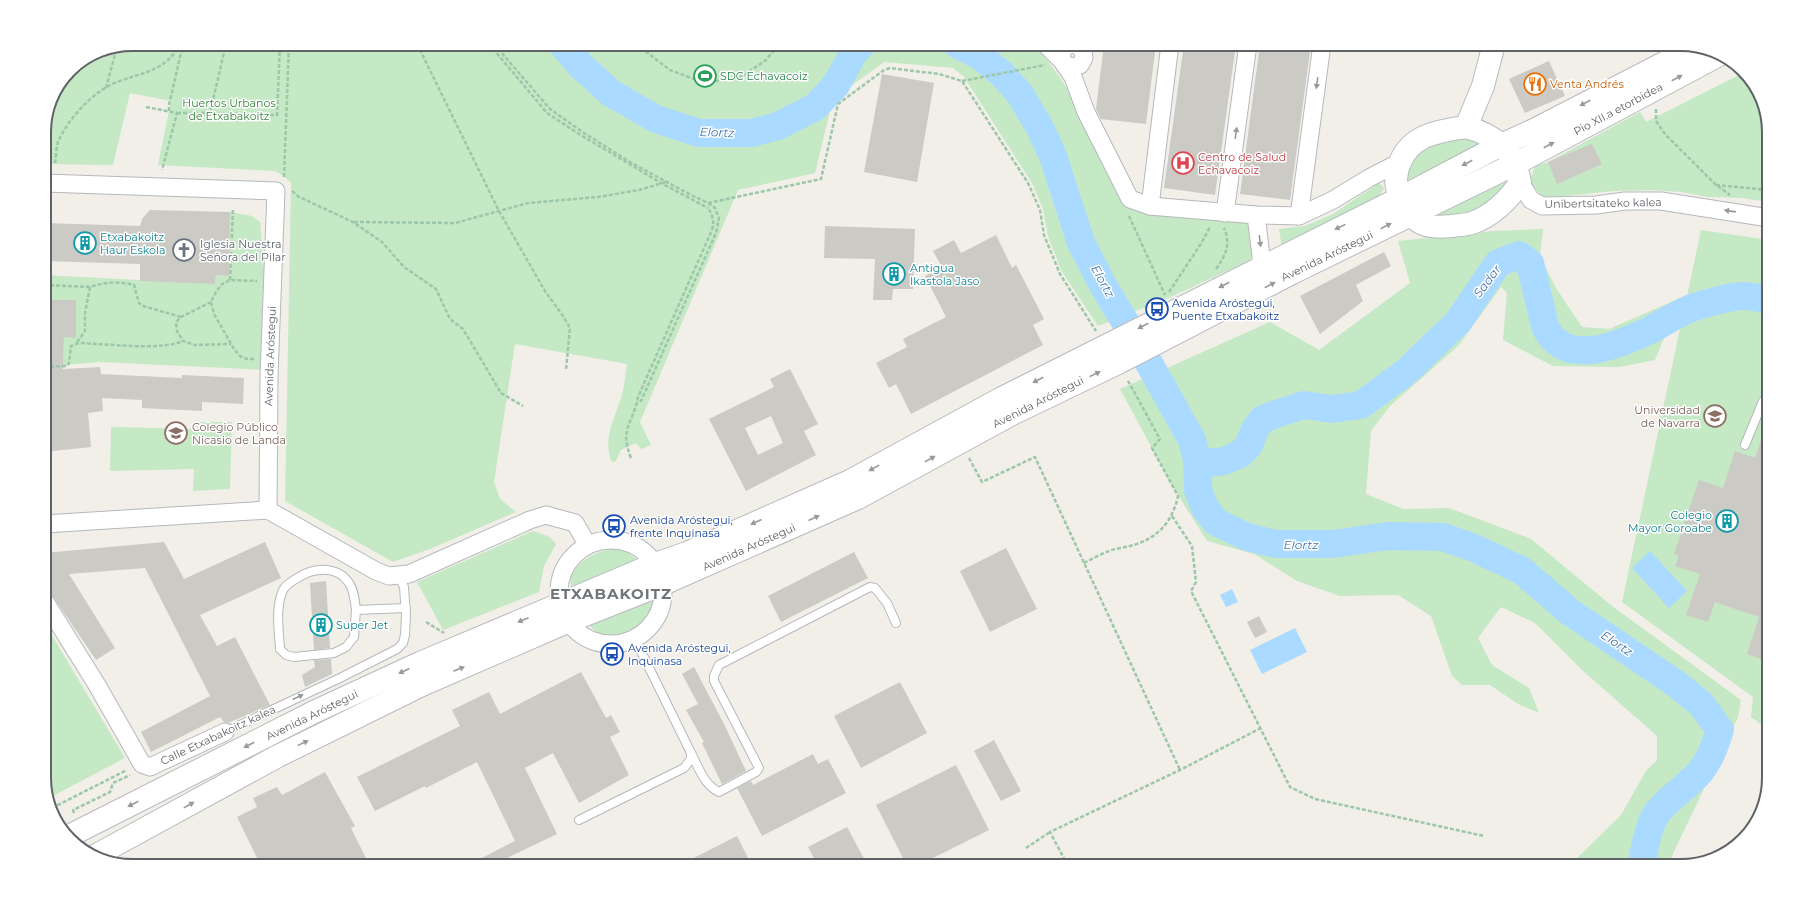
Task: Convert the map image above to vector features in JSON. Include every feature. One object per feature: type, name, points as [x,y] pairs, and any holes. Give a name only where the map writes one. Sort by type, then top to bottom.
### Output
[{"type":"main road","points":[[1466,127],[1483,86],[1492,51]]},
{"type":"main road","name":"Pio XII.a etorbidea","points":[[1501,145],[1534,130],[1687,51]]},
{"type":"main road","name":"Pio XII.a etorbidea","points":[[1517,173],[1715,58]]},
{"type":"main road","points":[[1466,127],[1483,132],[1501,145],[1517,173],[1514,192],[1489,214],[1472,223],[1439,227],[1422,224],[1406,206],[1395,184],[1398,163],[1408,151],[1423,138],[1445,129],[1466,127]]},
{"type":"main road","name":"Avenida Aróstegui","points":[[74,834],[314,712],[420,663],[563,613],[663,584],[858,498],[1012,414],[1113,354],[1406,206],[1501,145]]},
{"type":"main road","name":"Avenida Aróstegui","points":[[1181,319],[1261,267],[1406,206],[1517,173]]},
{"type":"main road","name":"Avenida Aróstegui","points":[[101,853],[305,743],[563,613],[655,564],[687,553],[850,481],[1002,398],[1113,354]]},
{"type":"street","points":[[1064,51],[1068,66],[1076,67],[1084,58],[1078,90]]},
{"type":"street","points":[[1064,51],[1072,77],[1086,112],[1130,199],[1150,206],[1222,218],[1256,215],[1299,216],[1334,200],[1369,178],[1398,163]]},
{"type":"street","points":[[1150,206],[1169,51]]},
{"type":"street","points":[[1222,218],[1247,51]]},
{"type":"street","points":[[1299,216],[1310,154],[1321,51]]},
{"type":"street","name":"Unibertsitateko kalea","points":[[1517,173],[1531,200],[1542,206],[1596,205],[1625,201],[1661,201],[1762,217]]},
{"type":"street","name":"Avenida Aróstegui","points":[[51,183],[276,191],[268,376],[268,510]]},
{"type":"street","points":[[1256,215],[1262,256],[1261,267]]},
{"type":"street","points":[[51,524],[268,510],[376,571],[389,576],[409,574],[530,520],[546,515],[575,523],[587,544]]},
{"type":"street","points":[[603,539],[620,540],[640,548],[655,564],[663,584],[661,608],[655,621],[645,632],[634,639],[620,644],[600,644],[580,634],[563,613],[560,579],[572,556],[587,544],[603,539]]},
{"type":"street","points":[[51,611],[97,685],[137,766]]},
{"type":"street","name":"Calle Etxabakoitz kalea","points":[[137,766],[150,767],[225,732]]},
{"type":"lane","points":[[1745,445],[1762,403]]},
{"type":"lane","points":[[321,568],[340,574],[349,583],[354,593],[356,610],[354,637],[346,647],[334,652],[294,657],[286,655],[280,649],[279,601],[284,588],[302,575],[321,568]]},
{"type":"lane","name":"Calle Etxabakoitz kalea","points":[[225,732],[340,678],[397,649],[403,643],[405,636],[406,608],[404,588],[398,576]]},
{"type":"lane","points":[[634,639],[706,783],[719,792],[756,772],[759,768],[714,681],[714,676],[719,665],[870,587],[876,588],[887,603],[896,623]]},
{"type":"lane","points":[[356,610],[406,608]]},
{"type":"lane","points":[[579,820],[684,768],[691,759],[692,753]]},
{"type":"path","points":[[54,163],[58,143],[75,116],[95,94],[116,82],[142,75],[166,63],[175,51]]},
{"type":"path","points":[[169,111],[169,105],[181,51]]},
{"type":"path","points":[[210,113],[224,51]]},
{"type":"path","points":[[146,107],[177,113],[277,115],[280,51]]},
{"type":"path","points":[[284,178],[289,51]]},
{"type":"path","points":[[420,51],[499,211],[545,292],[570,328],[566,370]]},
{"type":"path","points":[[495,51],[547,113],[661,184],[708,208],[713,216],[714,223],[712,230],[638,397],[629,421],[626,444],[631,458]]},
{"type":"path","points":[[500,51],[550,109],[591,137],[666,182],[708,203],[714,208],[719,218],[716,233],[641,401],[637,403]]},
{"type":"path","points":[[645,51],[670,70],[702,82],[737,79],[765,61],[773,51]]},
{"type":"path","points":[[708,203],[821,179],[838,104],[884,70],[890,68],[939,74],[962,81],[1061,51]]},
{"type":"path","points":[[106,88],[115,53]]},
{"type":"path","points":[[962,81],[1028,183],[1040,210],[1044,235],[1060,274],[1113,354],[1157,433],[1160,439],[1152,448],[1178,496],[1176,508],[1172,516],[1153,538],[1130,546],[1110,550],[1084,563]]},
{"type":"path","points":[[1656,111],[1656,121],[1665,134],[1715,184],[1732,197]]},
{"type":"path","points":[[162,170],[177,113]]},
{"type":"path","points":[[353,222],[455,223],[528,203],[598,197],[639,190],[666,182]]},
{"type":"path","points":[[1715,184],[1762,189]]},
{"type":"path","points":[[290,189],[299,197],[353,222],[382,242],[404,267],[436,289],[450,319],[463,329],[501,393],[524,406]]},
{"type":"path","points":[[708,203],[708,208]]},
{"type":"path","points":[[230,280],[233,208]]},
{"type":"path","points":[[1131,213],[1129,217],[1166,298],[1202,242],[1210,225]]},
{"type":"path","points":[[1211,275],[1224,257],[1228,245],[1222,218]]},
{"type":"path","points":[[231,344],[195,345],[183,341],[177,331],[176,322],[181,317],[211,302],[222,284],[230,280],[259,281]]},
{"type":"path","points":[[51,285],[90,287],[101,283],[127,283],[134,285],[139,303],[142,306],[181,317]]},
{"type":"path","points":[[51,367],[67,366],[69,363],[71,346],[77,342],[85,331],[85,313],[90,287]]},
{"type":"path","points":[[211,302],[214,314],[231,344],[240,356],[247,359],[258,359]]},
{"type":"path","points":[[77,342],[160,346],[176,344],[183,341]]},
{"type":"path","points":[[971,462],[982,482],[1035,457],[1180,770]]},
{"type":"path","points":[[1172,516],[1192,546],[1196,582],[1191,591],[1290,787],[1315,799],[1484,836]]},
{"type":"path","points":[[426,622],[446,633]]},
{"type":"path","points":[[1026,848],[1050,832],[1180,770],[1260,728]]},
{"type":"path","points":[[56,806],[137,766]]},
{"type":"path","points":[[75,815],[73,810],[110,792],[113,783],[134,773],[137,766]]},
{"type":"path","points":[[1050,832],[1064,859]]},
{"type":"green space","name":"Huertos Urbanos de Etxabakoitz","points":[[127,51],[1039,51],[1061,78],[1084,118],[1104,160],[1121,202],[1134,206],[1241,220],[1249,225],[1256,235],[1254,251],[1249,261],[1166,299],[1098,326],[1061,270],[1048,236],[1043,209],[1032,183],[964,77],[953,68],[884,62],[833,99],[815,173],[738,190],[640,422],[651,445],[641,449],[636,443],[621,450],[615,462],[611,461],[608,443],[609,435],[623,391],[627,364],[515,344],[494,482],[500,499],[516,512],[430,549],[393,562],[285,501],[291,183],[275,171],[158,165],[171,101],[130,93],[113,165],[51,164],[51,127],[59,96],[79,71],[96,59],[106,55]]},
{"type":"green space","points":[[1738,75],[1754,96],[1760,116],[1762,127],[1762,201],[1742,198],[1708,197],[1681,192],[1653,190],[1614,191],[1542,197],[1530,181],[1535,166],[1548,162],[1640,112],[1646,122]]},
{"type":"green space","points":[[1453,137],[1472,139],[1486,145],[1405,181],[1405,167],[1428,143]]},
{"type":"green space","points":[[1505,177],[1508,184],[1480,211],[1445,219],[1436,214]]},
{"type":"green space","points":[[1379,183],[1384,188],[1379,197],[1283,256],[1279,229],[1305,226],[1333,214]]},
{"type":"green space","points":[[230,212],[252,216],[260,222],[265,282],[264,370],[101,362],[63,365],[64,337],[76,337],[76,301],[51,300],[51,275],[215,284],[216,275],[229,276]]},
{"type":"green space","points":[[1543,229],[1540,256],[1556,288],[1582,327],[1609,329],[1680,298],[1655,360],[1619,367],[1553,366],[1503,340],[1507,293],[1501,287],[1459,345],[1390,406],[1371,431],[1366,494],[1403,509],[1449,508],[1531,539],[1612,606],[1741,700],[1738,717],[1671,859],[1576,859],[1621,815],[1646,771],[1657,760],[1657,736],[1581,669],[1535,623],[1501,607],[1478,638],[1492,665],[1529,688],[1539,713],[1518,704],[1490,685],[1462,685],[1452,676],[1431,616],[1398,595],[1340,596],[1297,581],[1254,554],[1207,541],[1173,487],[1120,389],[1270,322],[1319,350],[1410,283],[1398,241],[1493,231]]},
{"type":"green space","name":"Universidad de Navarra","points":[[1701,230],[1762,239],[1762,725],[1751,717],[1753,697],[1622,602]]},
{"type":"green space","points":[[197,422],[232,422],[230,489],[193,491],[194,469],[110,471],[111,427],[197,429]]},
{"type":"green space","points":[[533,531],[550,537],[556,544],[544,566],[539,592],[443,630],[417,582]]},
{"type":"green space","points":[[616,548],[629,553],[636,559],[633,564],[582,584],[571,586],[570,575],[585,559],[595,554]]},
{"type":"green space","points":[[648,600],[655,606],[644,623],[629,633],[607,636],[596,632],[588,624]]},
{"type":"green space","points":[[51,634],[125,758],[53,796],[51,783]]},
{"type":"water","points":[[1650,551],[1687,591],[1669,608],[1632,568]]},
{"type":"water","points":[[1232,589],[1238,602],[1226,607],[1220,595]]},
{"type":"water","points":[[1295,628],[1307,652],[1262,674],[1250,650]]},
{"type":"building","points":[[1103,51],[1155,51],[1146,124],[1101,119],[1096,109]]},
{"type":"building","points":[[1183,51],[1235,51],[1215,195],[1164,188]]},
{"type":"building","points":[[1259,51],[1310,51],[1290,200],[1240,194]]},
{"type":"building","name":"Venta Andrés","points":[[1549,61],[1565,96],[1525,113],[1509,79]]},
{"type":"building","points":[[882,74],[934,83],[917,182],[864,172]]},
{"type":"building","points":[[1592,144],[1602,164],[1557,184],[1548,162]]},
{"type":"building","name":"Iglesia Nuestra Señora del Pilar","points":[[150,210],[230,212],[229,276],[216,275],[215,284],[140,281],[140,264],[51,261],[51,223],[140,226],[142,219]]},
{"type":"building","name":"Antigua Ikastola Jaso","points":[[825,226],[915,229],[913,289],[893,289],[892,300],[873,300],[875,259],[824,258]]},
{"type":"building","points":[[996,235],[1012,268],[1016,265],[1044,319],[1033,325],[1043,345],[911,414],[896,384],[889,388],[876,363],[907,347],[903,339],[946,317],[925,276],[942,267],[933,251],[954,240],[961,253]]},
{"type":"building","points":[[1384,252],[1391,266],[1356,285],[1363,301],[1320,334],[1300,296]]},
{"type":"building","points":[[51,300],[76,300],[76,338],[64,337],[63,369],[100,367],[101,374],[182,378],[182,375],[244,378],[243,404],[202,402],[202,411],[142,408],[142,400],[102,398],[103,411],[88,413],[91,447],[51,451]]},
{"type":"building","points":[[790,369],[818,424],[804,431],[816,455],[746,491],[709,419],[774,387],[770,379]],"holes":[[[771,416],[783,443],[758,455],[745,428]]]},
{"type":"building","name":"Colegio Mayor Goroabe","points":[[1762,437],[1762,659],[1747,654],[1759,617],[1715,602],[1708,622],[1686,615],[1700,574],[1675,566],[1679,556],[1674,554],[1699,480],[1723,488],[1735,451],[1755,458]]},
{"type":"building","points":[[164,542],[184,579],[265,542],[281,578],[200,615],[217,646],[235,637],[270,705],[228,723],[224,722],[220,717],[151,752],[141,732],[210,696],[145,568],[69,574],[115,648],[96,660],[51,593],[51,552]]},
{"type":"building","points":[[1006,548],[1037,609],[990,632],[960,571]]},
{"type":"building","points":[[854,552],[868,578],[781,622],[768,596]]},
{"type":"building","name":"Super Jet","points":[[326,581],[330,648],[314,650],[310,583]]},
{"type":"building","points":[[1259,616],[1267,632],[1255,638],[1247,622]]},
{"type":"building","points":[[331,659],[332,674],[305,687],[302,675],[315,667],[314,660]]},
{"type":"building","points":[[694,667],[724,724],[746,771],[722,784],[702,743],[704,742],[686,710],[698,704],[682,674]]},
{"type":"building","points":[[581,672],[606,718],[611,715],[620,732],[610,737],[629,775],[579,803],[553,753],[525,768],[557,834],[508,859],[480,859],[515,841],[477,762],[426,788],[425,786],[375,811],[357,777],[460,726],[452,710],[489,692],[500,714]]},
{"type":"building","points":[[900,682],[927,733],[861,768],[834,716]]},
{"type":"building","points":[[994,740],[1021,791],[1001,801],[974,751]]},
{"type":"building","points":[[813,754],[818,764],[828,759],[846,793],[762,836],[737,788],[751,781],[753,785]]},
{"type":"building","points":[[956,765],[989,830],[931,859],[903,859],[876,805]]},
{"type":"building","points":[[325,772],[355,826],[351,828],[366,859],[258,859],[237,817],[257,807],[253,798],[277,787],[282,795]]},
{"type":"building","points":[[847,827],[864,859],[814,859],[808,847]]},
{"type":"building","points":[[737,836],[748,859],[692,859]]},
{"type":"waterway","name":"Elortz","points":[[568,51],[581,66],[611,93],[656,119],[699,133],[752,133],[778,126],[815,107],[836,85],[856,51]]},
{"type":"waterway","name":"Elortz","points":[[970,51],[980,56],[1002,74],[1020,94],[1040,128],[1053,156],[1081,243],[1104,287],[1136,340],[1192,440],[1197,460],[1198,490],[1205,508],[1216,522],[1247,537],[1276,544],[1333,544],[1388,536],[1443,537],[1474,548],[1521,570],[1570,612],[1675,683],[1701,704],[1720,730],[1716,741],[1704,767],[1700,772],[1657,813],[1649,832],[1642,859]]},
{"type":"waterway","name":"Sadar","points":[[1197,460],[1209,463],[1224,461],[1240,454],[1249,445],[1255,429],[1263,419],[1276,414],[1304,405],[1332,409],[1361,405],[1407,371],[1458,322],[1498,263],[1519,255],[1530,263],[1545,326],[1554,339],[1565,347],[1578,350],[1593,350],[1623,342],[1650,330],[1685,311],[1714,301],[1740,296],[1751,296],[1762,298]]},
{"type":"place","name":"SDC Echavacoiz","points":[[705,76]]},
{"type":"place","name":"Venta Andrés","points":[[1535,84]]},
{"type":"place","name":"Centro de Salud Echavacoiz","points":[[1183,163]]},
{"type":"place","name":"Etxabakoitz Haur Eskola","points":[[85,243]]},
{"type":"place","name":"Iglesia Nuestra Señora del Pilar","points":[[184,250]]},
{"type":"place","name":"Antigua Ikastola Jaso","points":[[894,274]]},
{"type":"place","name":"Avenida Aróstegui, Puente Etxabakoitz","points":[[1157,309]]},
{"type":"place","name":"Universidad de Navarra","points":[[1715,416]]},
{"type":"place","name":"Colegio Público Nicasio de Landa","points":[[176,433]]},
{"type":"place","name":"Colegio Mayor Goroabe","points":[[1727,521]]},
{"type":"place","name":"Avenida Aróstegui, frente Inquinasa","points":[[614,526]]},
{"type":"place","name":"Super Jet","points":[[321,625]]},
{"type":"place","name":"Avenida Aróstegui, Inquinasa","points":[[612,654]]},
{"type":"district","name":"ETXABAKOITZ","points":[[611,593]]}]
